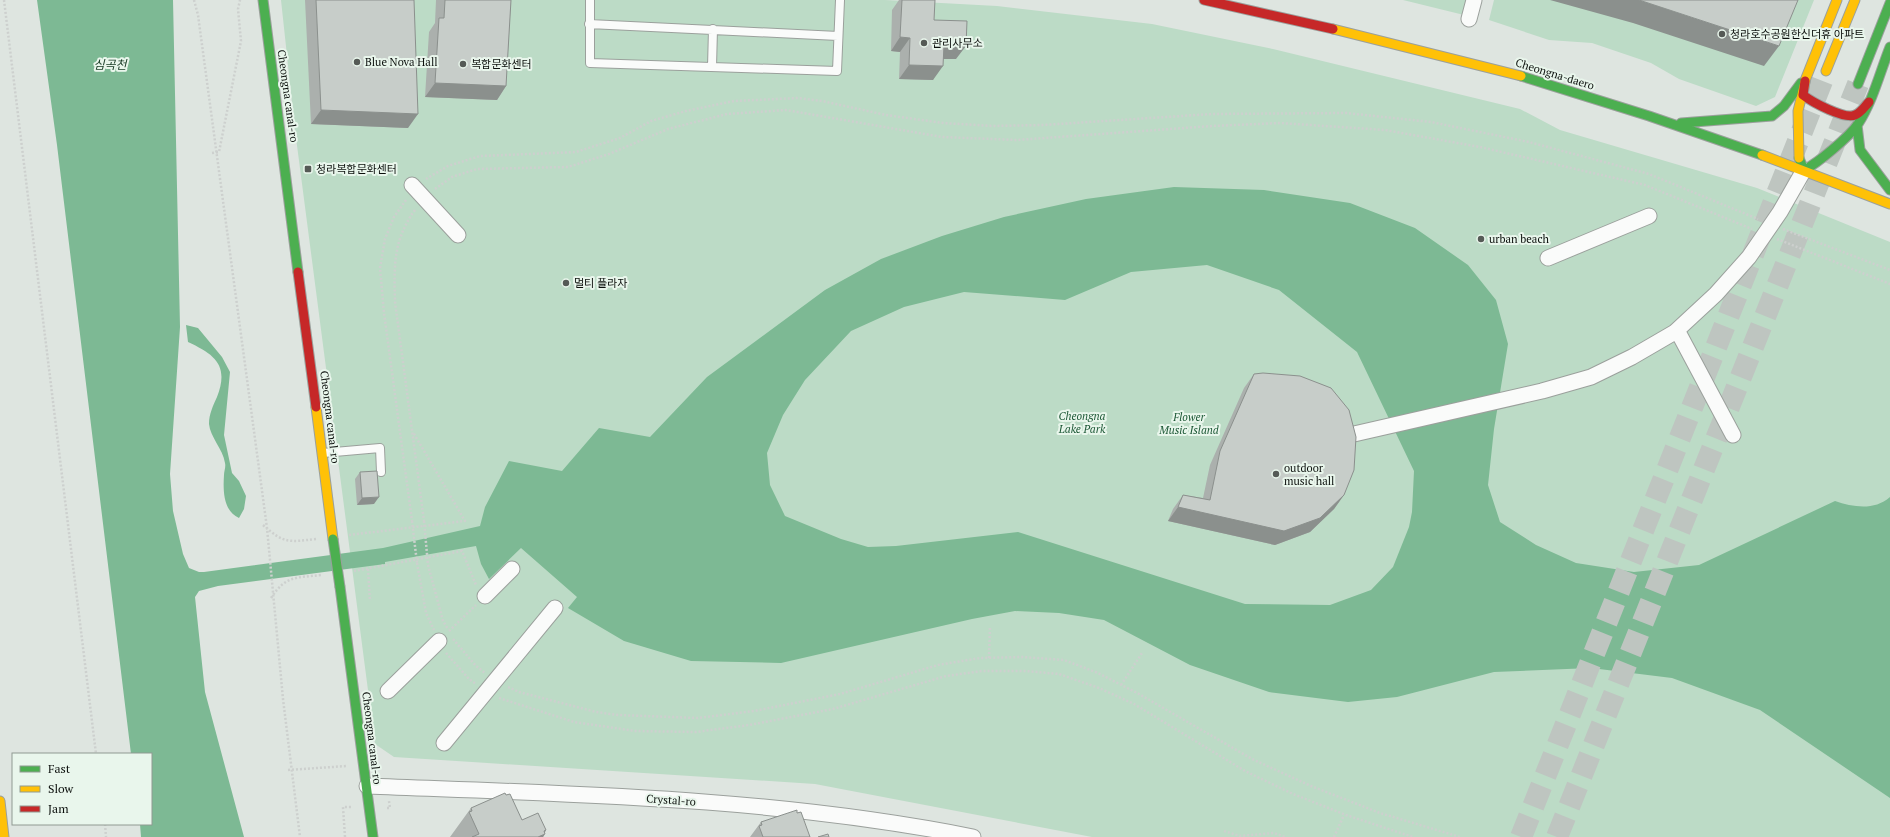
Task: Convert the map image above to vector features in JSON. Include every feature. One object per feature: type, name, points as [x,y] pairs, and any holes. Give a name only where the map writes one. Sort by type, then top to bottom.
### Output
[{"type":"main road","name":"Cheongna canal-ro","points":[[263,0],[373,837]]},
{"type":"main road","name":"Cheongna-daero","points":[[1204,0],[1352,33],[1530,79],[1673,124],[1804,170],[1890,204]]},
{"type":"main road","points":[[1837,0],[1806,78],[1798,111],[1800,135],[1798,154],[1804,170],[1817,162],[1857,125],[1890,47]]},
{"type":"main road","points":[[1826,71],[1855,0]]},
{"type":"main road","points":[[1858,84],[1890,3]]},
{"type":"main road","points":[[1673,124],[1772,116],[1784,106],[1806,78]]},
{"type":"main road","points":[[1806,78],[1803,95],[1813,102],[1850,117],[1857,115],[1868,102]]},
{"type":"main road","points":[[1857,125],[1860,150],[1890,190]]},
{"type":"main road","points":[[0,801],[4,837]]},
{"type":"street","points":[[1469,19],[1474,0]]},
{"type":"street","points":[[1354,434],[1542,391],[1591,377],[1632,357],[1677,330],[1716,294],[1749,257],[1768,230],[1804,170]]},
{"type":"street","points":[[417,191],[458,235]]},
{"type":"street","points":[[1548,258],[1649,216]]},
{"type":"street","points":[[1677,330],[1733,435]]},
{"type":"street","points":[[485,596],[512,569]]},
{"type":"street","points":[[444,742],[555,608]]},
{"type":"street","points":[[388,691],[444,636]]},
{"type":"street","name":"Crystal-ro","points":[[367,786],[597,795],[767,807],[869,819],[973,837]]},
{"type":"lane","points":[[590,0],[590,63],[837,71],[840,0]]},
{"type":"lane","points":[[590,24],[838,36]]},
{"type":"lane","points":[[712,67],[713,29]]},
{"type":"lane","points":[[323,453],[380,448],[381,472]]},
{"type":"path","points":[[4,0],[96,753]]},
{"type":"path","points":[[194,0],[198,15],[213,153],[267,528],[283,699],[300,837]]},
{"type":"path","points":[[213,153],[219,152],[241,41],[238,8],[240,0]]},
{"type":"path","points":[[1460,837],[1380,813],[1310,786],[1252,759],[1098,673],[1064,660],[989,658],[938,665],[840,694],[754,711],[698,718],[618,715],[596,712],[468,679],[442,648],[444,636],[443,621],[428,565],[424,521],[395,302],[394,267],[399,241],[409,218],[417,191],[426,179],[448,166],[480,156],[576,152],[620,138],[651,121],[686,111],[734,101],[798,98],[822,101],[886,115],[943,123],[993,126],[1043,125],[1174,116],[1271,112],[1346,113],[1431,122],[1529,142],[1649,174],[1768,230],[1890,284]]},
{"type":"path","points":[[1413,837],[1344,814],[1245,772],[1134,704],[1099,688],[1059,674],[1026,671],[982,671],[946,676],[833,709],[749,725],[696,732],[635,730],[574,722],[499,698],[476,666],[456,643],[444,636],[426,613],[417,563],[384,313],[380,268],[384,239],[394,217],[411,193],[477,169],[568,167],[609,154],[668,129],[727,114],[786,110],[942,137],[1017,140],[1212,126],[1280,123],[1385,130],[1488,149],[1645,186],[1768,230],[1890,270]]},
{"type":"path","points":[[263,525],[283,540],[295,541],[333,538],[464,521],[423,448],[412,432]]},
{"type":"path","points":[[352,571],[462,551],[474,583],[485,596],[444,636]]},
{"type":"path","points":[[368,569],[370,601]]},
{"type":"path","points":[[271,598],[285,581],[328,574]]},
{"type":"path","points":[[989,658],[990,626]]},
{"type":"path","points":[[1121,685],[1142,653]]},
{"type":"path","points":[[288,770],[338,765]]},
{"type":"path","points":[[344,807],[346,837]]},
{"type":"path","points":[[1334,837],[1344,814]]},
{"type":"path","points":[[105,825],[106,837]]},
{"type":"path","points":[[1224,831],[1240,836],[1274,833],[1285,837]]},
{"type":"green space","name":"Cheongna Lake Park","points":[[281,0],[885,0],[997,6],[1152,24],[1273,49],[1520,109],[1560,130],[1757,188],[1890,242],[1890,837],[1092,837],[815,784],[394,757],[375,744],[295,130]]},
{"type":"green space","points":[[1403,0],[1468,0],[1464,15]]},
{"type":"green space","points":[[1494,0],[1814,0],[1775,97],[1756,106],[1679,79],[1651,63],[1592,43],[1549,40],[1489,20]]},
{"type":"water","name":"심곡천","points":[[37,0],[173,0],[180,327],[170,474],[173,511],[183,554],[189,568],[199,572],[383,548],[480,526],[485,507],[509,461],[562,471],[599,428],[650,437],[707,377],[825,290],[881,259],[942,236],[1004,217],[1086,199],[1174,187],[1264,190],[1350,203],[1415,228],[1468,265],[1496,300],[1508,344],[1494,429],[1488,485],[1500,522],[1536,545],[1576,563],[1634,572],[1699,565],[1835,501],[1856,506],[1870,506],[1890,497],[1890,798],[1760,710],[1672,678],[1591,668],[1494,672],[1397,697],[1348,702],[1269,692],[1190,665],[1104,620],[1059,613],[1015,611],[972,619],[781,663],[691,661],[624,641],[568,608],[577,597],[521,548],[489,579],[481,564],[476,546],[385,562],[385,564],[218,586],[199,591],[195,597],[205,692],[244,837],[141,837],[140,825],[152,825],[152,753],[131,753],[57,145]],"holes":[[[1207,265],[1279,290],[1357,352],[1414,471],[1412,512],[1409,527],[1393,567],[1371,590],[1330,605],[1245,604],[1018,532],[896,546],[868,547],[841,539],[785,516],[770,485],[767,453],[783,415],[805,380],[851,331],[904,307],[964,292],[1065,300],[1131,272]]]},
{"type":"water","points":[[186,325],[198,328],[222,357],[230,372],[224,435],[232,473],[239,481],[246,496],[244,509],[239,518],[230,510],[225,500],[224,458],[212,434],[209,424],[210,413],[220,386],[220,369],[218,363],[213,357],[188,342]]},
{"type":"building","name":"Blue Nova Hall","points":[[316,0],[414,0],[418,114],[321,110]]},
{"type":"building","name":"복합문화센터","points":[[445,0],[511,0],[506,86],[435,83],[439,18],[444,18]]},
{"type":"building","points":[[902,0],[935,0],[934,20],[967,21],[966,46],[944,45],[943,66],[909,65],[910,38],[900,37]]},
{"type":"building","points":[[1639,0],[1798,0],[1779,46]]},
{"type":"building","name":"outdoor music hall","points":[[1263,373],[1300,376],[1331,388],[1349,410],[1356,437],[1354,470],[1344,495],[1320,518],[1284,531],[1178,507],[1183,495],[1210,500],[1220,451],[1254,374]]},
{"type":"building","points":[[377,471],[379,497],[362,498],[360,472]]},
{"type":"building","points":[[505,793],[506,795],[510,794],[522,820],[538,813],[546,830],[544,831],[545,834],[538,837],[472,837],[479,834],[469,812],[472,811],[471,808]]},
{"type":"building","points":[[797,810],[797,813],[801,812],[810,837],[763,837],[759,826],[762,825],[761,822]]},
{"type":"building","points":[[828,834],[829,837],[818,837]]},
{"type":"tunnel","points":[[1521,837],[1826,71]]},
{"type":"tunnel","points":[[1557,837],[1858,84]]},
{"type":"traffic: fast","points":[[263,0],[298,272]]},
{"type":"traffic: fast","points":[[1858,84],[1890,3]]},
{"type":"traffic: fast","points":[[1799,158],[1804,170],[1810,167],[1825,156],[1854,129],[1868,106],[1890,47]]},
{"type":"traffic: fast","points":[[1521,76],[1649,116],[1762,155]]},
{"type":"traffic: fast","points":[[1681,123],[1772,116],[1784,106],[1801,83]]},
{"type":"traffic: fast","points":[[1857,125],[1860,150],[1890,190]]},
{"type":"traffic: fast","points":[[333,539],[340,587]]},
{"type":"traffic: fast","points":[[340,587],[373,837]]},
{"type":"traffic: slow","points":[[1799,158],[1798,111],[1806,78],[1837,0]]},
{"type":"traffic: slow","points":[[1826,71],[1855,0]]},
{"type":"traffic: slow","points":[[1333,29],[1521,76]]},
{"type":"traffic: slow","points":[[1762,155],[1890,204]]},
{"type":"traffic: slow","points":[[316,407],[333,539]]},
{"type":"traffic: slow","points":[[0,801],[4,837]]},
{"type":"traffic: jam","points":[[1204,0],[1333,29]]},
{"type":"traffic: jam","points":[[1805,81],[1803,95],[1821,106],[1837,113],[1850,116],[1855,115],[1869,102]]},
{"type":"traffic: jam","points":[[298,272],[316,407]]},
{"type":"place","name":"청라호수공원한신더휴 아파트","points":[[1722,34]]},
{"type":"place","name":"관리사무소","points":[[924,43]]},
{"type":"place","name":"Blue Nova Hall","points":[[357,62]]},
{"type":"place","name":"복합문화센터","points":[[463,64]]},
{"type":"place","name":"청라복합문화센터","points":[[308,169]]},
{"type":"place","name":"urban beach","points":[[1481,239]]},
{"type":"place","name":"멀티 플라자","points":[[566,283]]},
{"type":"place","name":"outdoor music hall","points":[[1276,474]]},
{"type":"park label","name":"Flower Music Island","points":[[1189,423]]}]
